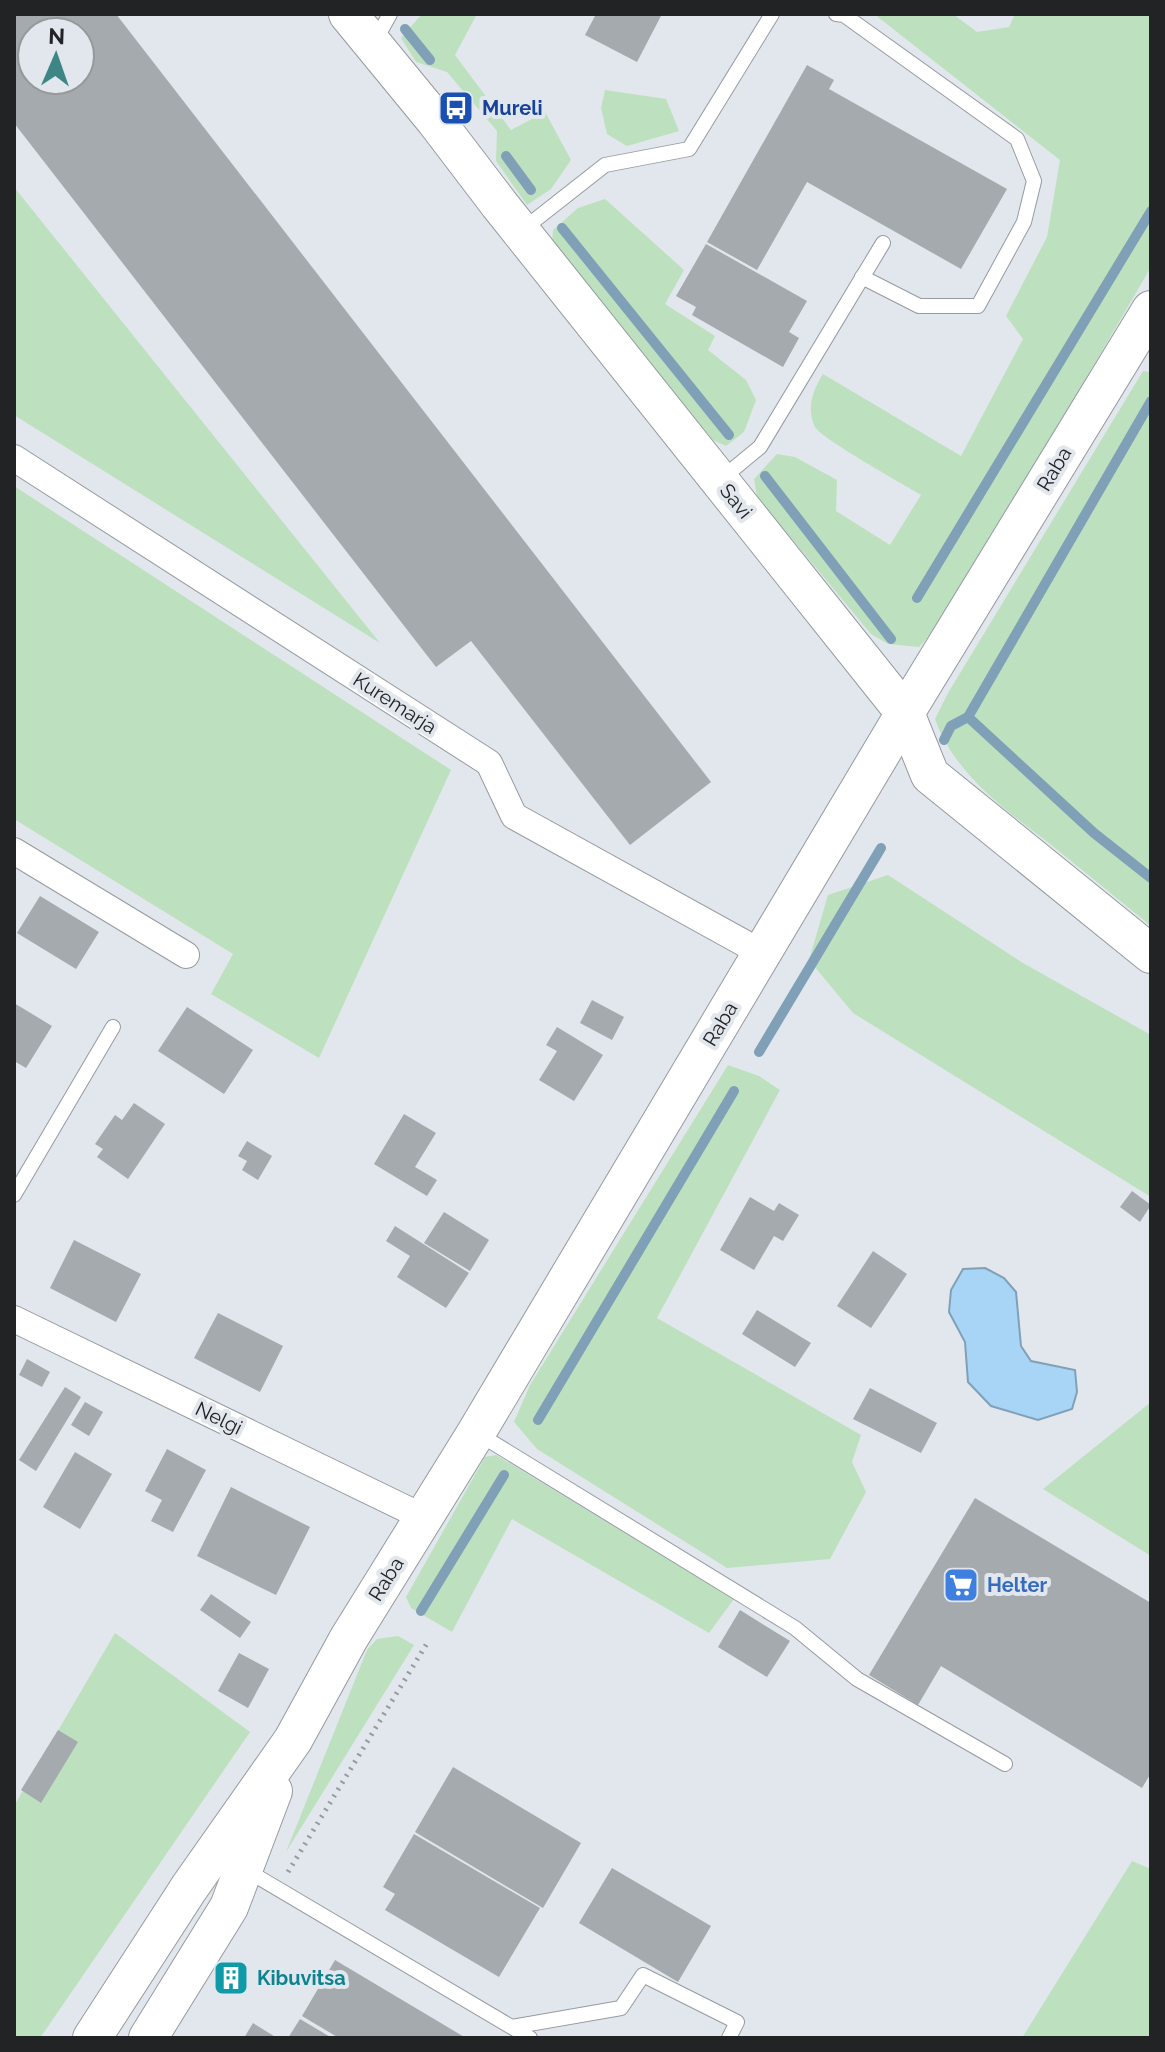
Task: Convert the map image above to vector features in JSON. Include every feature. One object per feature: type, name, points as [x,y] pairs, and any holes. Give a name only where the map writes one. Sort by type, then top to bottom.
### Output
[{"type":"street","name":"Savi","points":[[348,14],[382,29],[521,232],[905,713],[930,775],[1151,954]]},
{"type":"street","name":"Raba","points":[[92,2038],[230,1859],[349,1638],[425,1518],[905,713],[1151,310]]},
{"type":"street","name":"Kuremarja","points":[[14,458],[489,763],[514,816],[762,953]]},
{"type":"street","points":[[14,851],[186,955]]},
{"type":"street","name":"Nelgi","points":[[14,1319],[425,1518]]},
{"type":"street","name":"Raba","points":[[148,2038],[229,1907],[230,1859]]},
{"type":"lane","points":[[521,232],[605,165],[689,149],[772,14]]},
{"type":"lane","points":[[836,14],[844,15],[1017,139],[1034,181],[1024,222],[978,306],[919,306],[862,277]]},
{"type":"lane","points":[[720,481],[760,447],[883,243]]},
{"type":"lane","points":[[14,1195],[113,1027]]},
{"type":"lane","points":[[476,1433],[795,1628],[857,1679],[1005,1764]]},
{"type":"lane","points":[[230,1859],[530,2038]]},
{"type":"lane","points":[[512,2027],[621,2008],[643,1975],[737,2022],[729,2038]]},
{"type":"path","points":[[278,1888],[429,1640]]},
{"type":"green space","points":[[422,14],[477,14],[455,55],[511,130],[545,112],[571,160],[551,189],[527,205],[496,161],[497,131],[447,72],[416,62],[401,38]]},
{"type":"green space","points":[[874,14],[953,14],[977,32],[1009,27],[1015,14],[1151,14],[1151,267],[946,618],[919,647],[888,644],[871,634],[757,497],[754,479],[777,454],[795,457],[837,480],[836,511],[890,545],[921,495],[847,451],[815,427],[811,406],[816,386],[823,374],[961,456],[1023,339],[1006,316],[1047,237],[1060,160]]},
{"type":"green space","points":[[605,90],[666,99],[679,131],[627,146],[607,134],[601,108]]},
{"type":"green space","points":[[14,187],[380,643],[14,415]]},
{"type":"green space","points":[[605,199],[684,270],[665,304],[715,336],[708,350],[746,380],[756,400],[744,432],[726,446],[713,440],[552,244],[553,230],[578,208]]},
{"type":"green space","points":[[1143,371],[1151,372],[1151,926],[986,792],[956,758],[935,719]]},
{"type":"green space","points":[[14,486],[451,770],[319,1058],[211,994],[233,954],[14,819]]},
{"type":"green space","points":[[888,875],[1023,963],[1151,1035],[1151,1197],[853,1013],[809,960],[828,895]]},
{"type":"green space","points":[[728,1065],[759,1076],[780,1090],[657,1318],[861,1435],[852,1462],[866,1492],[830,1559],[727,1568],[537,1449],[514,1422],[530,1385]]},
{"type":"green space","points":[[1151,1402],[1151,1556],[1043,1489]]},
{"type":"green space","points":[[496,1455],[734,1599],[709,1633],[512,1519],[452,1632],[411,1608],[406,1597],[485,1457]]},
{"type":"green space","points":[[115,1633],[250,1732],[40,2038],[14,2038],[14,1806]]},
{"type":"green space","points":[[398,1636],[414,1645],[286,1852],[367,1650],[377,1639]]},
{"type":"green space","points":[[1132,1861],[1151,1869],[1151,2038],[1022,2038]]},
{"type":"water","points":[[985,1268],[1004,1278],[1016,1292],[1021,1346],[1031,1361],[1075,1370],[1077,1392],[1072,1409],[1038,1420],[991,1406],[968,1382],[965,1342],[949,1312],[951,1290],[963,1269]]},
{"type":"building","points":[[14,14],[116,14],[711,782],[630,845],[471,641],[436,667],[14,123]]},
{"type":"building","points":[[596,14],[662,14],[637,62],[585,35]]},
{"type":"building","points":[[807,65],[834,80],[829,89],[1007,189],[961,269],[807,182],[757,270],[707,242]]},
{"type":"building","points":[[706,244],[807,301],[789,332],[799,338],[783,367],[692,315],[696,307],[676,296]]},
{"type":"building","points":[[40,896],[99,932],[76,969],[17,933]]},
{"type":"building","points":[[592,1000],[624,1017],[612,1040],[580,1023]]},
{"type":"building","points":[[14,1003],[52,1026],[26,1068],[14,1061]]},
{"type":"building","points":[[187,1007],[253,1050],[224,1094],[158,1051]]},
{"type":"building","points":[[557,1027],[603,1055],[574,1101],[539,1080],[557,1051],[546,1045]]},
{"type":"building","points":[[134,1103],[165,1124],[128,1179],[97,1157],[103,1149],[95,1144],[115,1115],[122,1120]]},
{"type":"building","points":[[404,1114],[436,1133],[415,1167],[437,1180],[427,1196],[374,1164]]},
{"type":"building","points":[[247,1141],[272,1156],[258,1180],[242,1170],[247,1161],[238,1156]]},
{"type":"building","points":[[1132,1191],[1151,1205],[1140,1222],[1120,1207]]},
{"type":"building","points":[[750,1197],[774,1211],[779,1203],[799,1215],[783,1241],[774,1236],[754,1270],[720,1250]]},
{"type":"building","points":[[444,1212],[489,1240],[470,1271],[424,1243]]},
{"type":"building","points":[[395,1226],[469,1273],[446,1308],[397,1277],[410,1256],[386,1241]]},
{"type":"building","points":[[74,1240],[141,1274],[116,1322],[50,1288]]},
{"type":"building","points":[[873,1251],[907,1274],[871,1328],[837,1306]]},
{"type":"building","points":[[757,1310],[811,1343],[795,1367],[742,1334]]},
{"type":"building","points":[[218,1313],[283,1346],[260,1392],[194,1358]]},
{"type":"building","points":[[27,1359],[50,1372],[42,1387],[19,1375]]},
{"type":"building","points":[[65,1387],[81,1397],[36,1471],[19,1460]]},
{"type":"building","points":[[870,1388],[937,1423],[921,1453],[853,1419]]},
{"type":"building","points":[[85,1402],[103,1412],[89,1436],[71,1425]]},
{"type":"building","points":[[167,1449],[206,1470],[173,1532],[151,1521],[162,1500],[145,1491]]},
{"type":"building","points":[[75,1452],[112,1474],[80,1529],[43,1507]]},
{"type":"building","points":[[231,1487],[310,1527],[276,1595],[197,1556]]},
{"type":"building","points":[[975,1498],[1151,1603],[1151,1773],[1142,1788],[941,1666],[918,1705],[869,1675]]},
{"type":"building","points":[[211,1594],[251,1622],[240,1638],[200,1610]]},
{"type":"building","points":[[740,1610],[790,1641],[767,1677],[718,1647]]},
{"type":"building","points":[[239,1653],[269,1669],[248,1708],[218,1691]]},
{"type":"building","points":[[58,1730],[78,1742],[41,1803],[21,1790]]},
{"type":"building","points":[[453,1767],[581,1843],[543,1908],[415,1832]]},
{"type":"building","points":[[414,1834],[540,1908],[499,1977],[385,1910],[395,1894],[383,1887]]},
{"type":"building","points":[[612,1868],[711,1926],[678,1982],[579,1923]]},
{"type":"building","points":[[335,1960],[466,2038],[339,2038],[302,2016]]},
{"type":"building","points":[[300,2019],[332,2038],[288,2038]]},
{"type":"building","points":[[253,2023],[277,2038],[244,2038]]},
{"type":"waterway","points":[[405,29],[430,60]]},
{"type":"waterway","points":[[506,156],[531,190]]},
{"type":"waterway","points":[[917,598],[1151,211]]},
{"type":"waterway","points":[[562,228],[729,435]]},
{"type":"waterway","points":[[944,740],[951,726],[968,717],[1151,401]]},
{"type":"waterway","points":[[765,476],[891,639]]},
{"type":"waterway","points":[[968,717],[1094,833],[1151,878]]},
{"type":"waterway","points":[[759,1052],[881,848]]},
{"type":"waterway","points":[[538,1420],[734,1091]]},
{"type":"waterway","points":[[421,1611],[504,1475]]},
{"type":"place","name":"Mureli","points":[[456,108]]},
{"type":"place","name":"Helter","points":[[961,1585]]},
{"type":"place","name":"Kibuvitsa","points":[[231,1978]]}]
